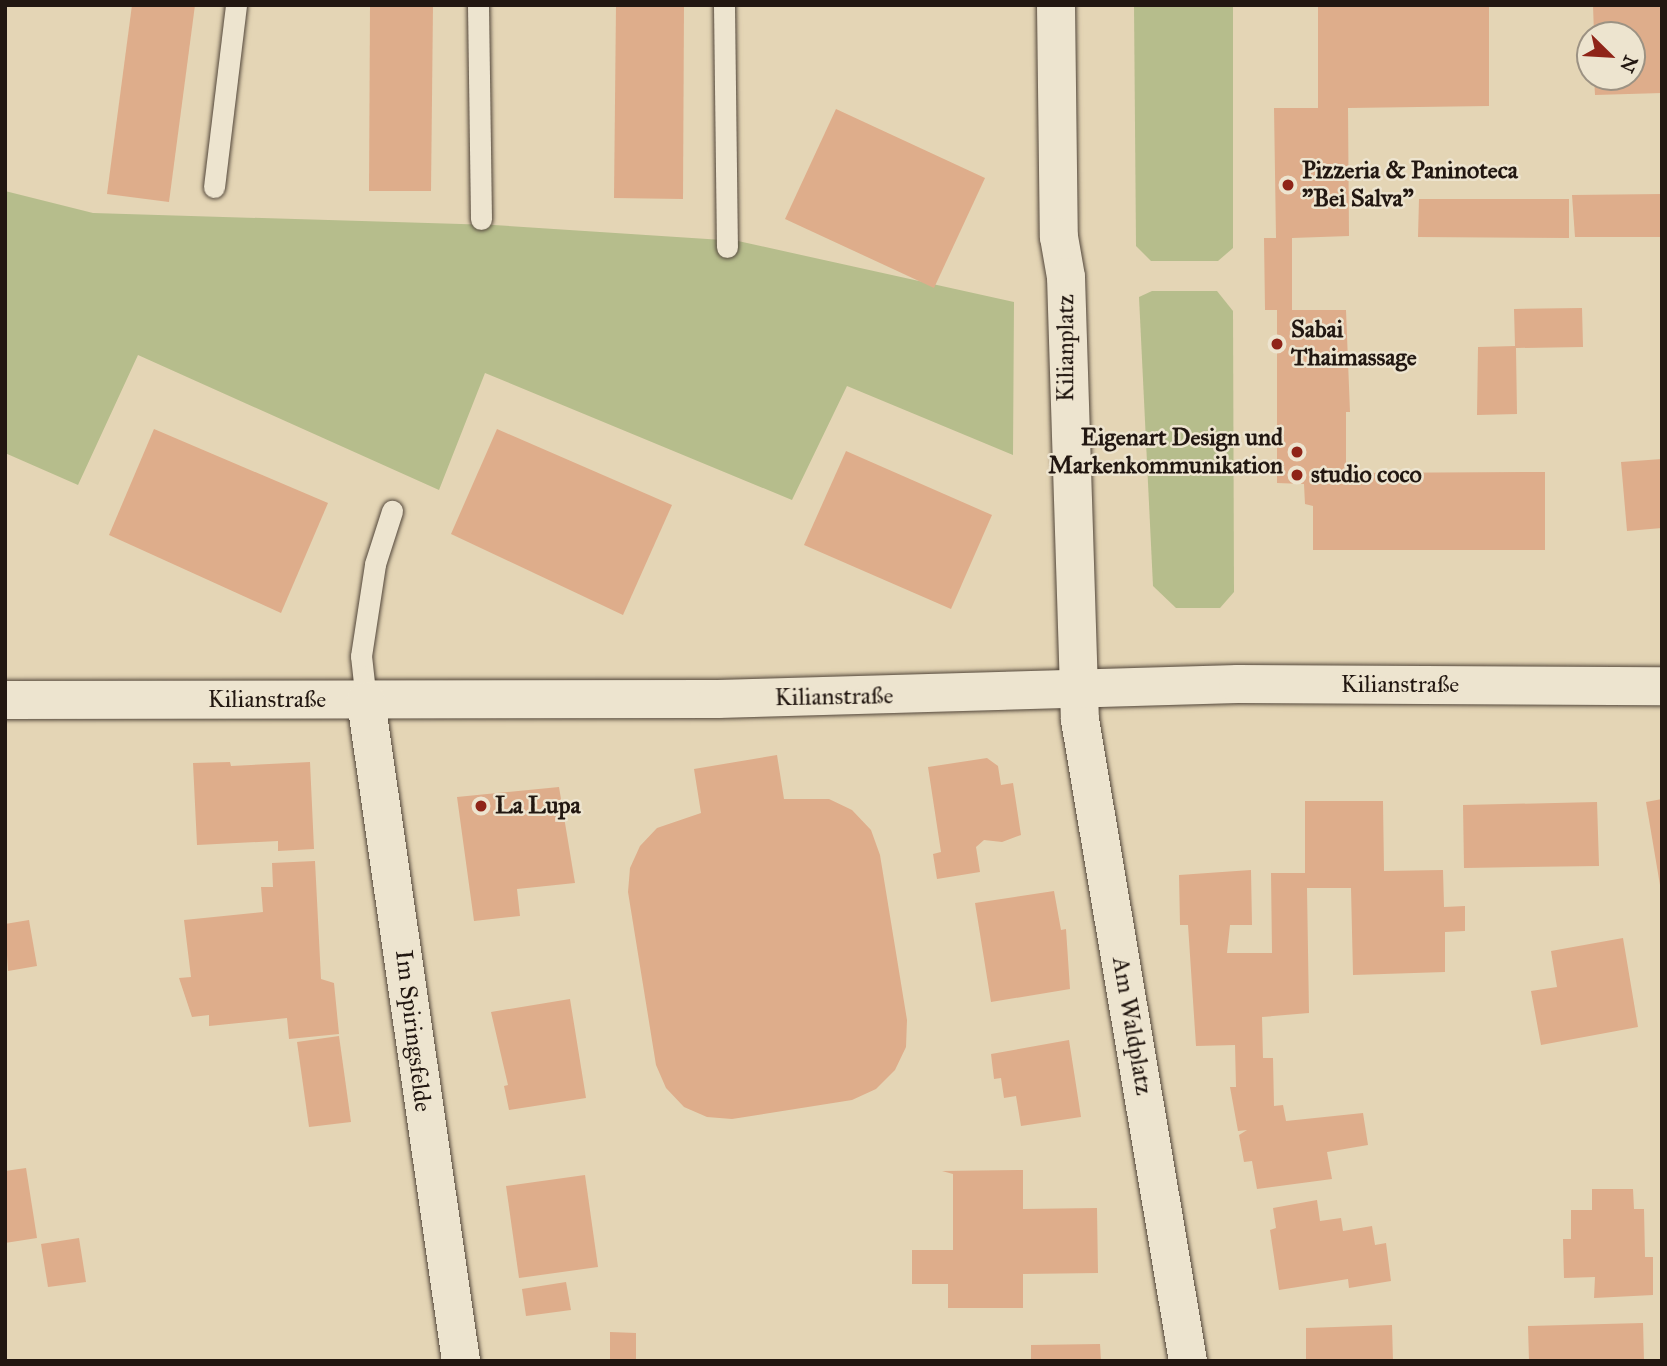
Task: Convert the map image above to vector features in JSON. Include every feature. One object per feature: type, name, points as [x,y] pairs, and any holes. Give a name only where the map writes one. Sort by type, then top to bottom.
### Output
[{"type":"street","name":"Kilianplatz","points":[[1056,5],[1059,237],[1066,277],[1078,692]]},
{"type":"street","name":"Kilianstraße","points":[[5,700],[366,701],[1078,692],[1238,684],[1662,686]]},
{"type":"street","name":"Am Waldplatz","points":[[1078,692],[1188,1361]]},
{"type":"street","name":"Im Spiringsfelde","points":[[366,701],[461,1361]]},
{"type":"lane","points":[[214,187],[236,5]]},
{"type":"lane","points":[[478,5],[481,219]]},
{"type":"lane","points":[[724,5],[727,247]]},
{"type":"lane","points":[[366,701],[361,656],[375,564],[392,511]]},
{"type":"green space","points":[[1134,5],[1233,5],[1233,248],[1218,261],[1151,261],[1136,246]]},
{"type":"green space","points":[[5,191],[93,213],[494,225],[738,241],[1014,302],[1013,455],[847,386],[792,500],[485,373],[439,490],[138,355],[78,485],[5,453]]},
{"type":"green space","points":[[1152,291],[1217,291],[1233,311],[1234,592],[1220,608],[1176,608],[1153,586],[1139,297]]},
{"type":"building","points":[[132,5],[195,5],[169,202],[107,194]]},
{"type":"building","points":[[370,5],[433,5],[431,191],[369,191]]},
{"type":"building","points":[[616,5],[684,5],[683,199],[614,198]]},
{"type":"building","points":[[1318,5],[1489,5],[1489,106],[1348,108],[1349,236],[1292,238],[1292,310],[1346,310],[1350,412],[1346,412],[1346,473],[1545,472],[1545,550],[1313,550],[1313,506],[1305,504],[1304,484],[1277,483],[1277,310],[1265,310],[1264,238],[1276,238],[1274,108],[1318,108]]},
{"type":"building","points":[[1593,5],[1662,5],[1662,93],[1595,95],[1595,91],[1646,91],[1646,21],[1594,21]]},
{"type":"building","points":[[836,109],[985,178],[934,288],[785,219]]},
{"type":"building","points":[[1662,194],[1662,237],[1575,237],[1572,195]]},
{"type":"building","points":[[1419,199],[1569,199],[1569,238],[1418,237]]},
{"type":"building","points":[[1582,308],[1583,347],[1516,348],[1517,414],[1477,415],[1478,347],[1515,346],[1514,309]]},
{"type":"building","points":[[154,429],[328,503],[281,613],[109,535]]},
{"type":"building","points":[[497,429],[672,505],[623,615],[451,534]]},
{"type":"building","points":[[846,451],[992,515],[951,609],[804,545]]},
{"type":"building","points":[[1662,459],[1662,528],[1627,531],[1621,462]]},
{"type":"building","points":[[777,755],[784,799],[829,799],[852,810],[871,830],[880,855],[907,1020],[906,1047],[895,1070],[876,1089],[852,1100],[732,1119],[707,1117],[684,1107],[666,1088],[656,1065],[628,892],[630,868],[640,846],[657,828],[701,813],[694,769]]},
{"type":"building","points":[[987,758],[998,766],[1001,785],[1013,783],[1021,835],[1002,842],[984,840],[976,847],[980,872],[937,879],[933,854],[941,852],[928,767]]},
{"type":"building","points":[[230,762],[231,766],[310,762],[314,849],[278,851],[278,841],[197,845],[193,763]]},
{"type":"building","points":[[559,787],[575,883],[517,889],[520,916],[474,921],[457,797]]},
{"type":"building","points":[[1662,799],[1662,885],[1660,885],[1646,802]]},
{"type":"building","points":[[1305,801],[1383,801],[1384,871],[1443,870],[1444,907],[1465,906],[1465,931],[1445,932],[1445,972],[1353,975],[1351,888],[1307,888],[1309,1013],[1262,1017],[1263,1058],[1273,1058],[1274,1106],[1283,1105],[1286,1121],[1363,1113],[1368,1145],[1327,1152],[1332,1179],[1257,1189],[1252,1161],[1244,1162],[1239,1135],[1247,1130],[1238,1131],[1230,1087],[1236,1087],[1235,1045],[1196,1046],[1188,925],[1180,925],[1179,875],[1251,870],[1252,925],[1230,925],[1227,953],[1272,953],[1271,873],[1305,873]]},
{"type":"building","points":[[1597,802],[1599,866],[1464,868],[1463,805]]},
{"type":"building","points":[[315,861],[321,979],[334,983],[339,1034],[289,1039],[287,1018],[209,1026],[209,1015],[192,1017],[179,978],[191,977],[184,920],[263,912],[261,887],[273,887],[272,863]]},
{"type":"building","points":[[1054,891],[1061,930],[1066,929],[1070,989],[991,1002],[975,903]]},
{"type":"building","points":[[29,920],[37,966],[8,971],[5,924]]},
{"type":"building","points":[[1623,938],[1638,1027],[1541,1045],[1531,991],[1557,987],[1551,951]]},
{"type":"building","points":[[570,999],[586,1098],[509,1110],[504,1086],[508,1085],[491,1012]]},
{"type":"building","points":[[339,1036],[351,1122],[309,1127],[297,1042]]},
{"type":"building","points":[[1069,1040],[1081,1117],[1021,1126],[1016,1096],[1004,1098],[1001,1078],[994,1079],[991,1054]]},
{"type":"building","points":[[26,1168],[37,1238],[5,1243],[5,1171]]},
{"type":"building","points":[[1023,1170],[1023,1209],[1097,1208],[1098,1273],[1023,1274],[1023,1308],[948,1308],[948,1284],[912,1284],[912,1250],[953,1250],[953,1174],[942,1171]]},
{"type":"building","points":[[585,1175],[598,1267],[519,1278],[506,1186]]},
{"type":"building","points":[[1592,1189],[1633,1189],[1634,1209],[1644,1209],[1645,1257],[1653,1257],[1653,1295],[1594,1298],[1595,1277],[1564,1278],[1563,1239],[1571,1239],[1571,1210],[1592,1210]]},
{"type":"building","points":[[1317,1200],[1320,1221],[1341,1218],[1343,1231],[1372,1226],[1375,1245],[1386,1243],[1391,1281],[1349,1288],[1348,1279],[1279,1290],[1270,1230],[1276,1228],[1273,1208]]},
{"type":"building","points":[[79,1238],[86,1282],[48,1287],[41,1244]]},
{"type":"building","points":[[566,1282],[571,1310],[526,1316],[522,1289]]},
{"type":"building","points":[[1643,1323],[1644,1361],[1529,1361],[1528,1326]]},
{"type":"building","points":[[1392,1325],[1393,1361],[1306,1361],[1306,1328]]},
{"type":"building","points":[[610,1332],[636,1333],[636,1361],[610,1361]]},
{"type":"building","points":[[1100,1344],[1101,1361],[1031,1361],[1031,1345]]},
{"type":"place","name":"Pizzeria & Paninoteca \"Bei Salva\"","points":[[1288,185]]},
{"type":"place","name":"Sabai Thaimassage","points":[[1277,344]]},
{"type":"place","name":"Eigenart Design und Markenkommunikation","points":[[1297,452]]},
{"type":"place","name":"studio coco","points":[[1297,475]]},
{"type":"place","name":"La Lupa","points":[[481,806]]}]
